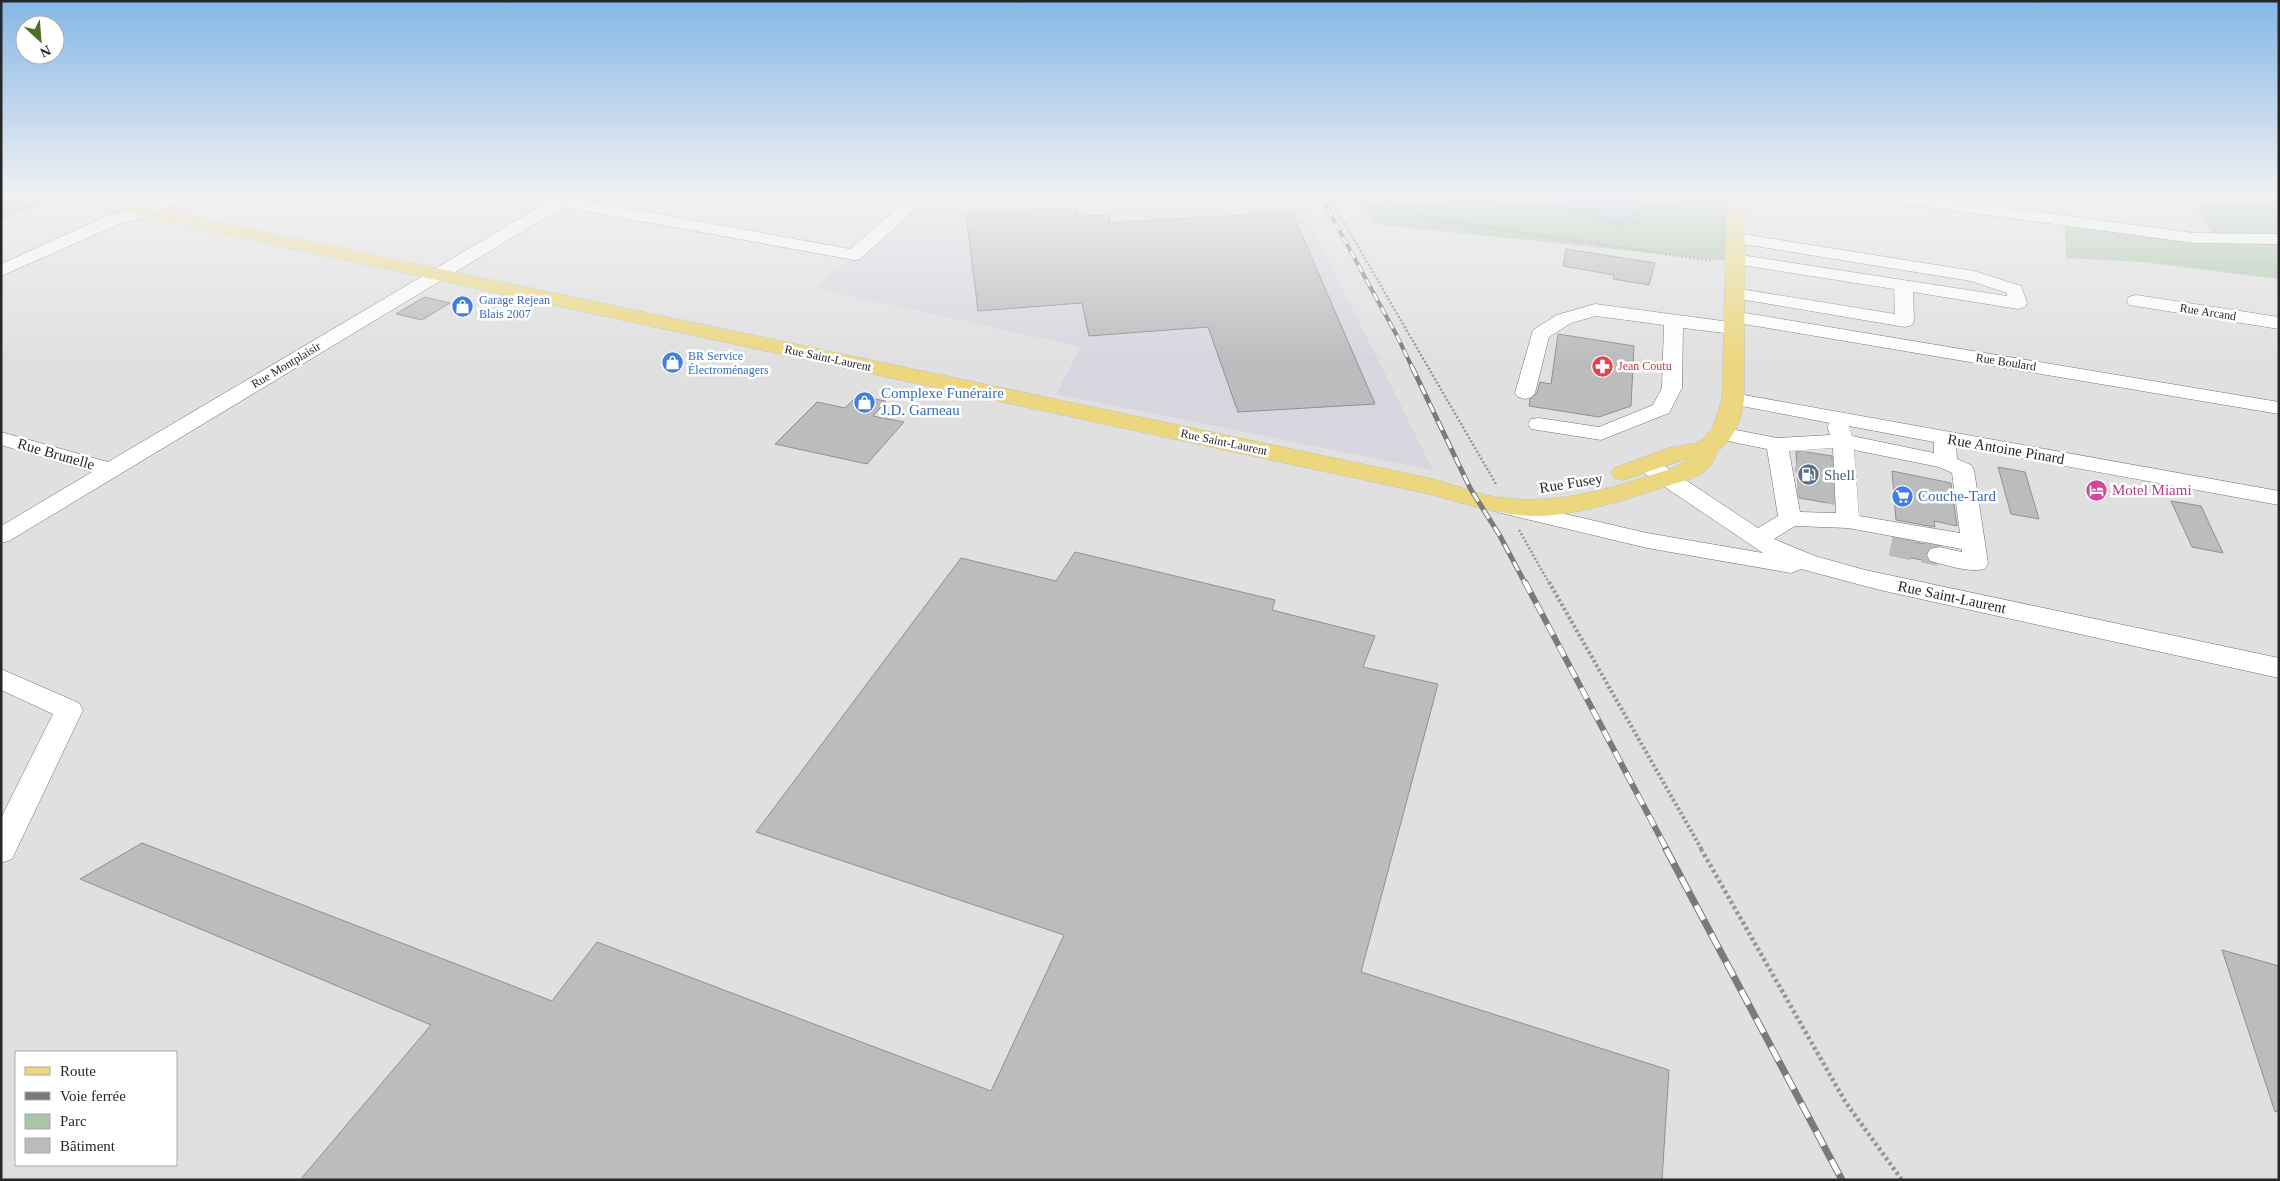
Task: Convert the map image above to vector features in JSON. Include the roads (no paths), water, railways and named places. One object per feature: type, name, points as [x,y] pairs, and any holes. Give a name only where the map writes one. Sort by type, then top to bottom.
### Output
[{"type":"main road","name":"Rue Saint-Laurent","points":[[322,250],[1502,501]]},
{"type":"main road","name":"Rue Fusey","points":[[1502,501],[1535,508],[1570,504],[1632,490],[1659,472],[1698,464],[1703,459],[1730,416],[1733,399],[1735,250]]},
{"type":"street","points":[[1,271],[47,250]]},
{"type":"street","points":[[1,284],[75,250]]},
{"type":"street","name":"Rue Montplaisir","points":[[1,536],[479,250]]},
{"type":"street","points":[[829,250],[854,255],[860,250]]},
{"type":"street","points":[[1735,262],[1785,267],[1903,284],[2018,303],[2015,290],[1974,276],[1812,250]]},
{"type":"street","points":[[1785,267],[1795,272],[1867,285],[1874,290],[1873,294],[1864,304],[1851,312]]},
{"type":"street","points":[[1734,293],[1905,321],[1903,284]]},
{"type":"street","points":[[1873,294],[1882,300],[1883,304],[1877,316]]},
{"type":"street","name":"Rue Arcand","points":[[2136,301],[2279,323]]},
{"type":"street","name":"Rue Boulard","points":[[1524,393],[1540,334],[1564,319],[1595,310],[1674,321],[1733,323],[2279,408]]},
{"type":"street","points":[[1540,424],[1600,434],[1662,410],[1672,388],[1674,321]]},
{"type":"street","name":"Rue Antoine Pinard","points":[[1733,399],[2279,498]]},
{"type":"street","points":[[1836,418],[1843,441],[1841,483],[1848,521],[1865,540],[1891,545]]},
{"type":"street","name":"Rue Brunelle","points":[[1,438],[111,470]]},
{"type":"street","points":[[1944,438],[1946,462]]},
{"type":"street","points":[[1713,441],[1784,454],[1843,441],[1946,462],[1963,470],[1976,563],[1939,555]]},
{"type":"street","points":[[1784,454],[1790,482],[1790,518]]},
{"type":"street","name":"Rue Saint-Laurent","points":[[1659,472],[1757,539],[1791,556],[1838,572],[2279,668]]},
{"type":"street","points":[[1502,501],[1566,523],[1744,558],[1838,572]]},
{"type":"street","points":[[1757,539],[1790,518],[1848,521],[1973,543]]},
{"type":"street","points":[[1,679],[69,710],[1,850]]},
{"type":"tunnel","points":[[1797,461],[1834,471]]},
{"type":"tunnel","points":[[1798,484],[1836,494]]},
{"type":"tunnel","points":[[1891,545],[1939,555]]},
{"type":"railway","points":[[1350,250],[1413,369]]},
{"type":"railway","points":[[1412,367],[1470,488],[1500,536],[1525,583]]},
{"type":"railway","points":[[1525,582],[1667,850]]},
{"type":"railway","points":[[1666,849],[1842,1180]]},
{"type":"place","name":"Garage Rejean Blais 2007","points":[[463,307]]},
{"type":"place","name":"BR Service Électroménagers","points":[[672,363]]},
{"type":"place","name":"Jean Coutu","points":[[1602,366]]},
{"type":"place","name":"Complexe Funéraire J.D. Garneau","points":[[865,402]]},
{"type":"place","name":"Shell","points":[[1808,475]]},
{"type":"place","name":"Motel Miami","points":[[2096,490]]},
{"type":"place","name":"Couche-Tard","points":[[1902,496]]}]
